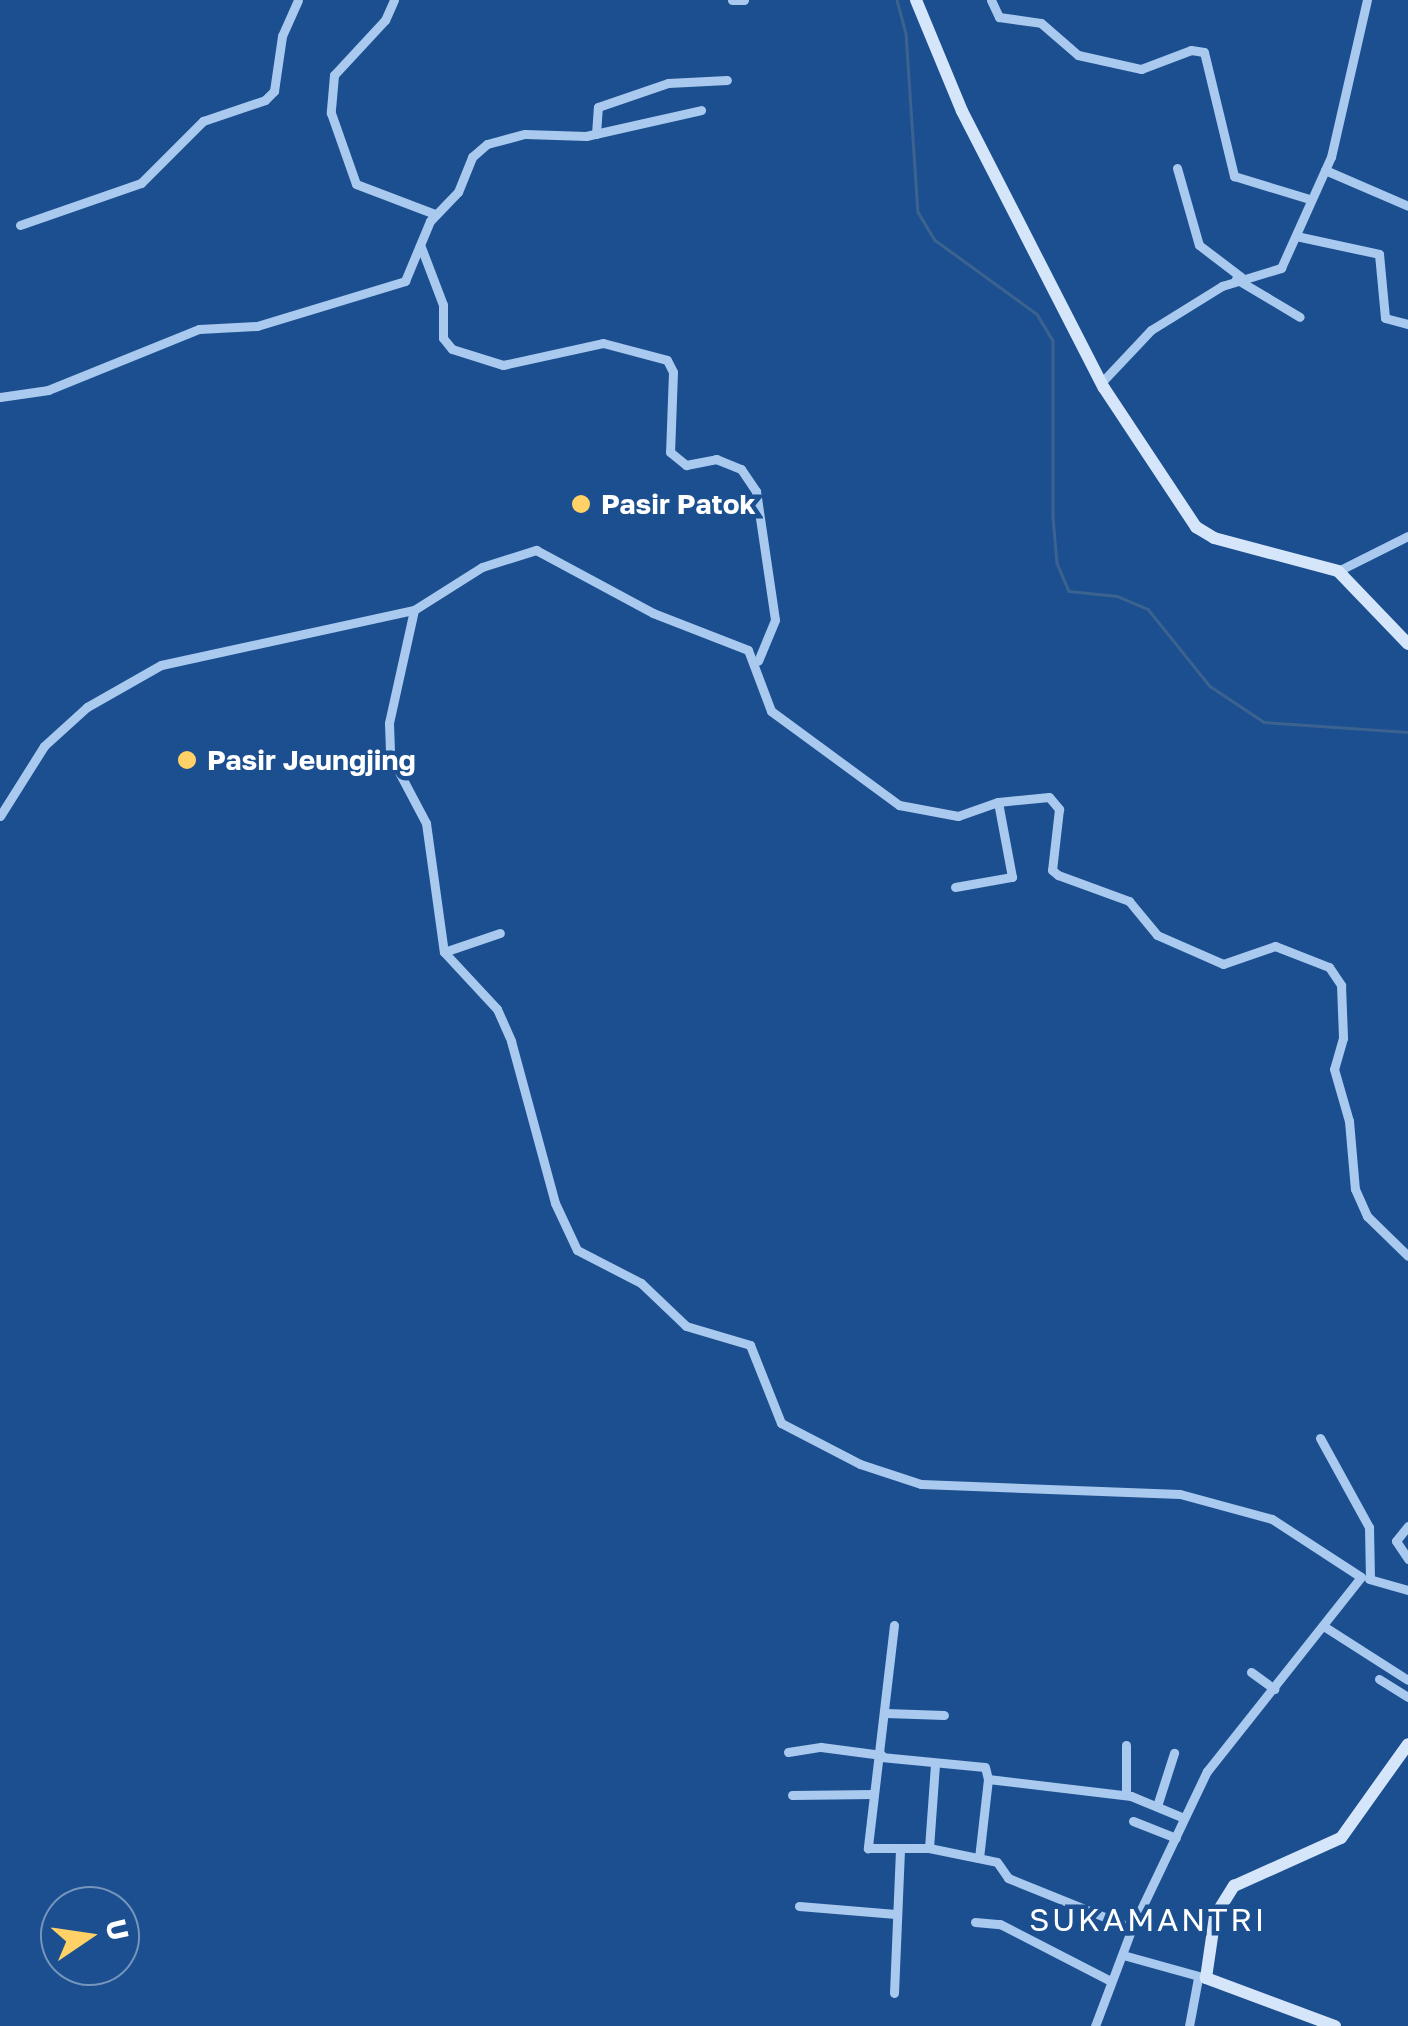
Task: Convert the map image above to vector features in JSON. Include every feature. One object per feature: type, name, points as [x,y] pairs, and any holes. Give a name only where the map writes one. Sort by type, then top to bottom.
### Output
[{"type":"street","points":[[20,225],[141,183],[203,121],[265,100],[274,91],[282,36],[298,0]]},
{"type":"street","points":[[394,0],[334,76],[331,113],[358,185],[434,214]]},
{"type":"street","points":[[732,0],[744,0]]},
{"type":"street","points":[[916,0],[962,111],[1101,383],[1196,527],[1214,538],[1338,571],[1408,644]]},
{"type":"street","points":[[991,0],[999,17],[1041,23],[1078,55],[1141,69],[1191,50],[1204,52],[1230,171],[1239,181],[1309,200]]},
{"type":"street","points":[[1101,383],[1133,344],[1239,278],[1278,272],[1325,170],[1351,90],[1367,0]]},
{"type":"street","points":[[596,134],[596,108],[668,83],[727,80]]},
{"type":"street","points":[[0,397],[48,390],[199,329],[244,329],[397,284],[414,269],[434,214],[458,192],[472,158],[488,144],[525,134],[596,134],[701,110]]},
{"type":"street","points":[[1177,168],[1200,246],[1239,278],[1300,316]]},
{"type":"street","points":[[1325,170],[1408,206]]},
{"type":"street","points":[[1296,236],[1379,254],[1385,318],[1408,324]]},
{"type":"street","points":[[421,247],[443,305],[443,338],[452,348],[498,365],[603,343],[667,360],[673,456],[686,465],[712,459],[728,463],[748,476],[756,492],[775,620],[758,664]]},
{"type":"street","points":[[1338,571],[1408,536]]},
{"type":"street","points":[[0,816],[44,746],[87,707],[161,665],[414,610],[482,566],[536,550],[653,613],[748,650],[758,664],[771,711],[899,806],[958,816],[998,802],[1033,796],[1057,802],[1052,870],[1130,901],[1158,935],[1223,964],[1275,946],[1334,970],[1344,1029],[1334,1069],[1349,1121],[1355,1189],[1367,1216],[1408,1256]]},
{"type":"street","points":[[414,610],[389,723],[390,755],[426,822],[444,952],[497,1009],[511,1040],[566,1236],[578,1250],[641,1283],[686,1326],[750,1345],[786,1427],[860,1464],[921,1484],[1180,1494],[1292,1528],[1366,1578],[1408,1590]]},
{"type":"street","points":[[955,887],[1012,877],[998,802]]},
{"type":"street","points":[[444,952],[500,933]]},
{"type":"street","points":[[1095,2026],[1132,1928],[1207,1771],[1366,1578],[1369,1527],[1320,1438]]},
{"type":"street","points":[[1408,1526],[1396,1540],[1408,1559]]},
{"type":"street","points":[[894,1625],[868,1848],[929,1848],[997,1862],[1008,1878],[1132,1928]]},
{"type":"street","points":[[1325,1627],[1408,1680]]},
{"type":"street","points":[[1251,1672],[1274,1688]]},
{"type":"street","points":[[1379,1679],[1408,1697]]},
{"type":"street","points":[[886,1712],[944,1715]]},
{"type":"street","points":[[1189,2026],[1223,1898],[1249,1878],[1340,1838],[1408,1744]]},
{"type":"street","points":[[1126,1745],[1126,1795]]},
{"type":"street","points":[[788,1752],[816,1747],[985,1767],[988,1779],[979,1858]]},
{"type":"street","points":[[1157,1806],[1174,1753]]},
{"type":"street","points":[[929,1848],[936,1764]]},
{"type":"street","points":[[988,1779],[1126,1795],[1184,1818]]},
{"type":"street","points":[[792,1796],[874,1794]]},
{"type":"street","points":[[1133,1822],[1176,1838]]},
{"type":"street","points":[[894,1993],[900,1848]]},
{"type":"street","points":[[799,1906],[896,1914]]},
{"type":"street","points":[[974,1922],[1000,1924],[1111,1981]]},
{"type":"street","points":[[1124,1955],[1240,1986],[1300,2022],[1334,2026]]},
{"type":"waterway","points":[[897,0],[906,33],[918,212],[935,240],[1037,314],[1053,341],[1053,517],[1057,563],[1069,591],[1117,596],[1148,609],[1210,686],[1264,722],[1408,732]]},
{"type":"place","name":"Pasir Patok","points":[[581,504]]},
{"type":"place","name":"Pasir Jeungjing","points":[[187,760]]},
{"type":"district","name":"SUKAMANTRI","points":[[1148,1919]]}]
